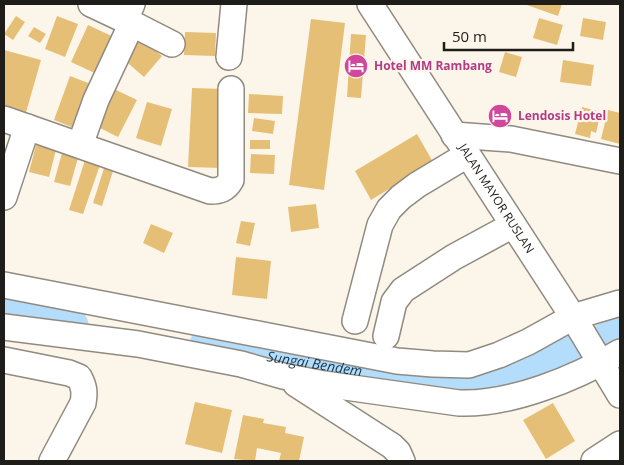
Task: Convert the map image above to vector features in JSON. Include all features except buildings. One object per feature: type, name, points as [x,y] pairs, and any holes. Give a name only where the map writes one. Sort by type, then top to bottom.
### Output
[{"type":"street","points":[[90,4],[130,16],[172,44]]},
{"type":"street","points":[[229,57],[234,4]]},
{"type":"street","name":"JALAN MAYOR RUSLAN","points":[[373,6],[460,145],[573,319],[606,358],[620,395]]},
{"type":"street","points":[[80,145],[130,16]]},
{"type":"street","points":[[4,119],[210,191],[218,191],[224,189],[231,180],[231,89]]},
{"type":"street","points":[[4,197],[27,128]]},
{"type":"street","points":[[356,321],[380,225],[389,209],[460,145],[511,140],[620,161]]},
{"type":"street","points":[[386,336],[394,302],[403,290],[454,258],[513,226]]},
{"type":"street","points":[[4,285],[397,361],[432,364],[469,365],[499,355],[573,319],[620,303]]},
{"type":"street","points":[[4,327],[138,344],[241,364],[283,376],[334,386],[459,403],[476,403],[506,398],[531,391],[606,358]]},
{"type":"street","points":[[4,360],[79,377],[83,385],[85,393],[83,403],[52,461]]},
{"type":"street","points":[[283,376],[308,390],[392,446],[398,452],[402,461]]},
{"type":"street","points":[[594,461],[620,444]]},
{"type":"waterway","name":"Sungai Bendem","points":[[4,313],[73,325]]},
{"type":"waterway","name":"Sungai Bendem","points":[[204,346],[460,387],[521,370],[620,333]]},
{"type":"place","name":"Hotel MM Rambang","points":[[356,66]]},
{"type":"place","name":"Lendosis Hotel","points":[[500,116]]}]
